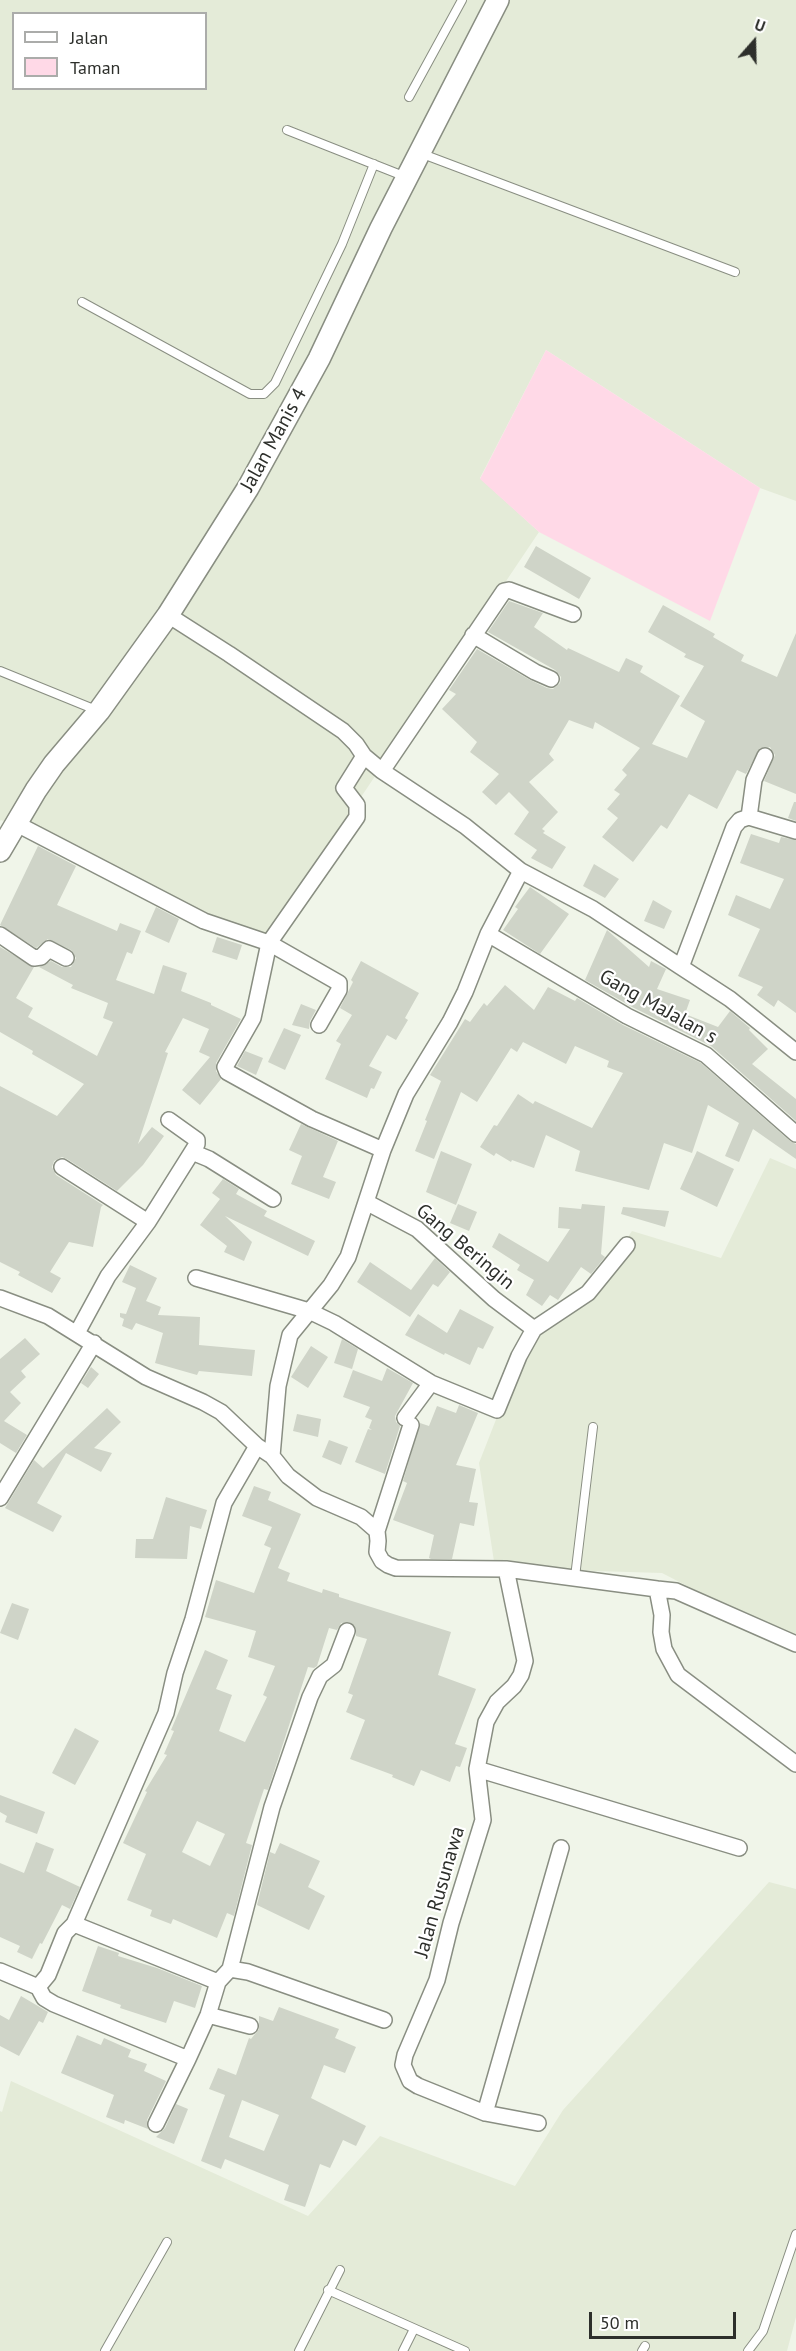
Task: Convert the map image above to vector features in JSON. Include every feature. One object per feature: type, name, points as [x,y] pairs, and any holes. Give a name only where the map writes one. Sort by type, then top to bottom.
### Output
[{"type":"street","name":"Jalan Manis 4","points":[[0,851],[15,823],[54,764],[99,711],[168,615],[248,488],[319,359],[407,177],[498,0]]},
{"type":"street","points":[[382,771],[506,590],[573,614]]},
{"type":"street","points":[[168,615],[343,731],[364,756],[382,771],[465,826],[521,871],[592,909],[730,999],[796,1052]]},
{"type":"street","points":[[473,635],[551,679]]},
{"type":"street","points":[[364,756],[344,788],[357,806],[357,817],[269,943],[253,1018],[226,1064],[226,1070],[312,1119],[383,1150]]},
{"type":"street","points":[[749,817],[754,780],[765,756]]},
{"type":"street","points":[[681,967],[734,828],[740,820],[749,817],[796,831]]},
{"type":"street","points":[[15,823],[204,921],[269,943],[339,983],[339,990],[320,1025]]},
{"type":"street","points":[[272,1456],[278,1386],[290,1335],[331,1285],[348,1257],[383,1150],[406,1094],[450,1022],[465,992],[488,934],[521,871]]},
{"type":"street","name":"Gang MaJalan s","points":[[488,934],[627,1016],[706,1054],[796,1134]]},
{"type":"street","points":[[0,935],[34,958],[41,957],[49,949],[66,958]]},
{"type":"street","points":[[77,1333],[98,1293],[148,1222],[192,1152],[197,1140],[169,1120]]},
{"type":"street","points":[[192,1152],[273,1199]]},
{"type":"street","points":[[62,1167],[148,1222]]},
{"type":"street","name":"Gang Beringin","points":[[366,1202],[417,1229],[494,1299],[534,1329]]},
{"type":"street","points":[[196,1278],[309,1311],[334,1323],[431,1383],[496,1410],[519,1356],[534,1329],[588,1293],[627,1245]]},
{"type":"street","points":[[0,1298],[48,1316],[146,1377],[221,1412],[257,1446],[272,1456],[288,1476],[317,1498],[361,1517],[377,1531]]},
{"type":"street","points":[[0,1498],[94,1343]]},
{"type":"street","points":[[431,1383],[408,1422],[377,1531],[377,1552],[382,1561],[396,1568],[506,1569],[676,1591],[796,1644]]},
{"type":"street","points":[[38,1987],[48,1975],[66,1933],[74,1924],[166,1713],[175,1673],[193,1619],[224,1503],[257,1446]]},
{"type":"street","name":"Jalan Rusunawa","points":[[485,2113],[418,2086],[410,2081],[403,2065],[405,2055],[437,1980],[451,1923],[483,1820],[477,1769],[486,1722],[497,1702],[514,1686],[521,1675],[525,1660],[506,1569]]},
{"type":"street","points":[[657,1589],[662,1615],[661,1632],[664,1649],[678,1675],[796,1764]]},
{"type":"street","points":[[156,2124],[208,2015],[218,1982],[230,1969],[272,1807],[315,1683],[334,1665],[347,1631]]},
{"type":"street","points":[[477,1769],[739,1848]]},
{"type":"street","points":[[538,2123],[485,2113],[561,1848]]},
{"type":"street","points":[[74,1924],[218,1982]]},
{"type":"street","points":[[230,1969],[248,1972],[384,2020]]},
{"type":"street","points":[[0,1971],[38,1987],[44,1998],[54,2004],[188,2059]]},
{"type":"street","points":[[208,2015],[250,2026]]},
{"type":"lane","points":[[409,97],[462,0]]},
{"type":"lane","points":[[287,130],[407,177]]},
{"type":"lane","points":[[419,153],[735,272]]},
{"type":"lane","points":[[82,302],[250,394],[264,394],[275,383],[342,244],[374,164]]},
{"type":"lane","points":[[0,671],[99,711]]},
{"type":"lane","points":[[575,1577],[592,1427]]},
{"type":"lane","points":[[748,2351],[763,2331],[796,2234]]},
{"type":"lane","points":[[105,2351],[167,2242]]},
{"type":"lane","points":[[299,2351],[340,2270]]},
{"type":"lane","points":[[328,2290],[465,2351]]},
{"type":"lane","points":[[403,2351],[414,2329]]},
{"type":"shaded area","points":[[0,0],[796,0],[796,501],[760,488],[546,350],[480,478],[539,532],[263,943],[1,820]]},
{"type":"shaded area","points":[[770,1158],[796,1169],[796,1642],[662,1573],[495,1568],[479,1463],[531,1330],[588,1295],[632,1231],[721,1258]]},
{"type":"shaded area","points":[[769,1882],[796,1889],[796,2317],[787,2351],[0,2351],[0,2111],[2,2112],[11,2081],[308,2216],[380,2136],[515,2186],[563,2110]]},
{"type":"green space","points":[[546,350],[760,488],[710,621],[539,532],[480,479]]},
{"type":"building","points":[[536,546],[591,578],[579,599],[524,567]]},
{"type":"building","points":[[509,601],[543,613],[534,627],[567,650],[568,648],[619,672],[626,658],[643,666],[640,672],[680,696],[652,744],[687,758],[705,721],[680,706],[704,666],[684,657],[686,654],[648,632],[663,605],[715,634],[713,637],[744,655],[741,661],[777,677],[796,633],[796,794],[764,781],[775,755],[770,747],[760,748],[746,774],[737,770],[717,809],[689,794],[667,829],[661,825],[633,862],[602,837],[618,818],[607,809],[620,794],[614,790],[627,775],[622,770],[640,748],[595,722],[593,729],[569,720],[549,754],[554,760],[529,782],[558,812],[542,829],[545,831],[543,833],[566,847],[552,869],[531,858],[537,850],[514,834],[529,812],[509,792],[496,805],[482,792],[499,774],[470,752],[477,742],[442,709],[456,694],[449,690],[477,649],[547,688],[553,689],[560,683],[561,677],[555,670],[488,632]]},
{"type":"building","points":[[796,802],[796,821],[788,818]]},
{"type":"building","points":[[751,834],[779,843],[781,837],[796,840],[796,1013],[778,1000],[774,1007],[757,995],[763,987],[738,976],[760,929],[728,915],[736,895],[770,909],[784,879],[740,863]]},
{"type":"building","points":[[38,846],[76,866],[57,905],[117,931],[120,923],[141,931],[132,954],[127,952],[116,980],[154,994],[163,965],[187,973],[181,991],[211,1003],[241,1019],[216,1063],[216,1071],[221,1079],[200,1105],[182,1090],[210,1057],[199,1052],[209,1029],[183,1018],[165,1052],[168,1053],[138,1144],[152,1127],[164,1136],[143,1165],[117,1191],[67,1159],[62,1157],[54,1161],[52,1167],[56,1175],[103,1205],[93,1247],[69,1242],[50,1272],[61,1278],[52,1293],[18,1275],[20,1272],[0,1262],[0,1086],[57,1116],[84,1084],[32,1054],[33,1051],[0,1032],[0,947],[34,967],[16,998],[33,1008],[28,1017],[97,1056],[113,1022],[103,1018],[108,1003],[71,988],[73,985],[39,967],[51,961],[62,967],[71,967],[76,958],[71,950],[48,939],[36,948],[0,925]]},
{"type":"building","points":[[594,864],[619,879],[605,898],[583,886]]},
{"type":"building","points":[[530,887],[569,914],[540,954],[503,930],[518,909],[515,907]]},
{"type":"building","points":[[653,900],[672,911],[664,929],[644,921]]},
{"type":"building","points":[[156,907],[179,919],[169,943],[145,932]]},
{"type":"building","points":[[607,930],[649,967],[651,961],[666,969],[657,989],[690,1000],[685,1014],[718,1027],[730,1011],[750,1028],[749,1030],[768,1049],[752,1064],[796,1099],[796,1121],[711,1046],[632,1007],[585,980]]},
{"type":"building","points":[[217,937],[242,945],[237,960],[212,952]]},
{"type":"building","points":[[361,961],[419,993],[405,1018],[408,1020],[396,1040],[387,1035],[369,1066],[382,1072],[367,1098],[325,1079],[341,1044],[336,1041],[352,1015],[340,1008]]},
{"type":"building","points":[[505,985],[534,1010],[548,987],[575,1001],[577,998],[623,1025],[701,1063],[796,1144],[796,1159],[753,1129],[739,1162],[725,1156],[739,1123],[708,1105],[692,1153],[664,1143],[649,1190],[575,1171],[580,1151],[546,1135],[534,1168],[512,1160],[511,1162],[496,1153],[494,1156],[480,1147],[518,1094],[533,1104],[535,1101],[592,1128],[623,1073],[607,1067],[609,1061],[575,1046],[566,1064],[523,1042],[517,1052],[511,1048],[477,1102],[461,1092],[434,1159],[415,1151],[441,1081],[430,1075],[465,1019],[470,1022],[484,1003],[487,1006]]},
{"type":"building","points":[[301,1004],[316,1010],[310,1021],[309,1029],[292,1025]]},
{"type":"building","points":[[284,1028],[301,1035],[285,1070],[268,1062]]},
{"type":"building","points":[[245,1051],[263,1058],[256,1075],[237,1066]]},
{"type":"building","points":[[301,1124],[338,1141],[323,1177],[336,1182],[329,1199],[291,1184],[302,1156],[289,1150]]},
{"type":"building","points":[[441,1151],[472,1164],[456,1205],[426,1192]]},
{"type":"building","points":[[697,1151],[734,1169],[717,1207],[680,1189]]},
{"type":"building","points":[[223,1179],[239,1189],[236,1194],[267,1211],[264,1216],[315,1241],[308,1256],[225,1216],[252,1242],[244,1261],[224,1252],[227,1246],[200,1225],[220,1199],[212,1193]]},
{"type":"building","points":[[458,1204],[477,1212],[469,1231],[450,1223]]},
{"type":"building","points":[[582,1204],[605,1206],[601,1254],[605,1257],[591,1274],[581,1267],[558,1300],[550,1295],[542,1306],[526,1295],[534,1280],[517,1270],[520,1265],[492,1247],[499,1233],[548,1262],[570,1229],[558,1228],[559,1207],[581,1209]]},
{"type":"building","points":[[623,1207],[669,1211],[665,1227],[621,1214]]},
{"type":"building","points":[[435,1258],[450,1272],[438,1287],[433,1284],[410,1317],[357,1282],[370,1262],[411,1290]]},
{"type":"building","points":[[130,1265],[157,1278],[146,1301],[161,1307],[158,1315],[200,1317],[199,1345],[255,1350],[252,1376],[199,1371],[197,1375],[155,1363],[163,1333],[136,1323],[132,1330],[122,1326],[124,1319],[120,1317],[120,1313],[126,1314],[136,1288],[122,1282]]},
{"type":"building","points":[[460,1309],[494,1327],[483,1349],[478,1347],[470,1365],[445,1353],[444,1355],[405,1335],[418,1314],[447,1333]]},
{"type":"building","points":[[25,1338],[40,1354],[21,1371],[26,1377],[10,1392],[21,1403],[4,1421],[27,1435],[16,1453],[0,1443],[0,1359]]},
{"type":"building","points":[[342,1339],[358,1349],[352,1369],[334,1363]]},
{"type":"building","points":[[311,1346],[328,1357],[308,1388],[291,1377]]},
{"type":"building","points":[[91,1367],[99,1374],[88,1388],[81,1383]]},
{"type":"building","points":[[387,1368],[413,1383],[395,1416],[400,1426],[385,1474],[355,1462],[368,1429],[372,1430],[369,1428],[372,1420],[365,1417],[370,1407],[343,1397],[353,1370],[382,1381]]},
{"type":"building","points":[[459,1405],[478,1413],[456,1465],[476,1469],[469,1502],[478,1503],[474,1526],[460,1523],[452,1559],[431,1559],[429,1558],[434,1535],[393,1520],[407,1483],[403,1481],[420,1423],[429,1426],[437,1406],[456,1413]]},
{"type":"building","points":[[107,1408],[121,1422],[94,1448],[112,1453],[101,1472],[66,1453],[37,1503],[62,1516],[53,1532],[5,1508],[34,1460],[43,1468]]},
{"type":"building","points":[[297,1414],[321,1419],[318,1437],[293,1431]]},
{"type":"building","points":[[329,1440],[348,1447],[341,1465],[322,1457]]},
{"type":"building","points":[[254,1486],[271,1492],[268,1500],[301,1514],[278,1568],[290,1573],[287,1581],[322,1593],[323,1589],[339,1594],[339,1597],[451,1632],[438,1675],[476,1689],[455,1744],[467,1748],[460,1767],[456,1766],[450,1782],[421,1770],[414,1786],[392,1777],[393,1775],[350,1759],[365,1720],[346,1712],[353,1695],[348,1693],[367,1639],[356,1636],[356,1629],[350,1622],[341,1623],[337,1630],[329,1628],[317,1666],[308,1667],[268,1790],[264,1789],[246,1843],[252,1845],[234,1916],[227,1913],[217,1938],[173,1919],[171,1924],[150,1916],[152,1910],[127,1900],[146,1854],[123,1843],[147,1792],[145,1791],[167,1755],[164,1754],[174,1731],[171,1730],[205,1650],[228,1660],[216,1689],[232,1695],[219,1731],[245,1742],[267,1697],[263,1695],[275,1666],[248,1657],[256,1631],[205,1617],[216,1580],[254,1593],[271,1548],[264,1545],[272,1527],[242,1516]],"holes":[[[197,1821],[225,1834],[210,1866],[182,1852]]]},
{"type":"building","points":[[166,1497],[207,1510],[201,1529],[190,1526],[187,1559],[135,1558],[136,1539],[153,1539]]},
{"type":"building","points":[[12,1603],[29,1609],[18,1640],[0,1633]]},
{"type":"building","points":[[75,1728],[99,1741],[75,1785],[52,1773]]},
{"type":"building","points":[[0,1795],[45,1812],[37,1834],[5,1822],[7,1816],[0,1812]]},
{"type":"building","points":[[36,1842],[54,1849],[46,1871],[80,1887],[70,1909],[62,1905],[32,1959],[17,1952],[20,1946],[0,1937],[0,1863],[24,1873]]},
{"type":"building","points":[[280,1843],[320,1861],[308,1887],[325,1896],[309,1930],[257,1905],[270,1852],[275,1854]]},
{"type":"building","points":[[98,1946],[119,1953],[118,1956],[157,1968],[202,1986],[195,2008],[174,2001],[166,2023],[120,2008],[121,2005],[82,1991]]},
{"type":"building","points":[[21,1996],[48,2012],[43,2023],[39,2021],[19,2056],[0,2046],[0,2015],[9,2020]]},
{"type":"building","points":[[279,2007],[339,2029],[335,2038],[356,2047],[345,2073],[324,2065],[311,2098],[366,2126],[356,2146],[343,2140],[330,2168],[320,2164],[305,2207],[284,2200],[289,2185],[225,2159],[221,2169],[201,2161],[225,2095],[209,2089],[218,2068],[236,2075],[249,2038],[251,2039],[259,2029],[259,2016],[273,2021]],"holes":[[[242,2100],[279,2115],[264,2151],[229,2137]]]},
{"type":"building","points":[[77,2035],[101,2045],[104,2038],[131,2050],[128,2057],[147,2064],[144,2071],[166,2081],[147,2120],[148,2129],[125,2120],[124,2124],[106,2117],[114,2095],[61,2073]]},
{"type":"building","points":[[176,2104],[188,2109],[174,2144],[156,2137],[165,2128]]}]
